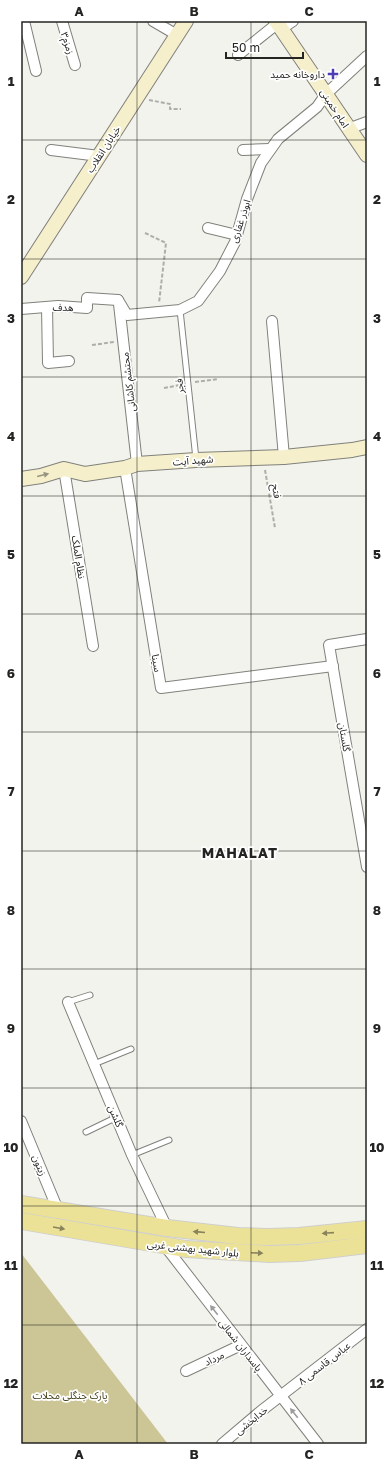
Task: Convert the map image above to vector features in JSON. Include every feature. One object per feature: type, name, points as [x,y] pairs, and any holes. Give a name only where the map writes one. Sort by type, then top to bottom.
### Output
[{"type":"main road","name":"خیابان انقلاب","points":[[21,277],[186,21]]},
{"type":"main road","name":"امام خمینی","points":[[278,24],[367,156]]},
{"type":"main road","name":"شهید آیت","points":[[64,469],[85,474],[131,466],[196,460],[284,457],[367,447]]},
{"type":"main road","points":[[21,479],[41,476],[64,469]]},
{"type":"main road","name":"بلوار شهید بهشتی غربی","points":[[21,1204],[167,1228],[238,1236],[268,1237],[338,1233],[367,1229]]},
{"type":"main road","name":"بلوار شهید بهشتی غربی","points":[[21,1221],[186,1249],[270,1254],[306,1252],[367,1245]]},
{"type":"street","points":[[24,21],[36,71]]},
{"type":"street","name":"زمزم۳","points":[[62,21],[75,65]]},
{"type":"street","points":[[154,21],[177,35]]},
{"type":"street","points":[[238,55],[278,24],[293,21]]},
{"type":"street","name":"ابوذر غفاری","points":[[118,300],[127,315],[180,310],[198,302],[220,271],[235,242],[247,199],[261,163],[270,149],[278,139],[317,107],[326,94],[367,56]]},
{"type":"street","points":[[348,129],[367,122]]},
{"type":"street","points":[[243,150],[270,149]]},
{"type":"street","points":[[52,150],[99,156]]},
{"type":"street","points":[[208,228],[237,235]]},
{"type":"street","name":"هدف","points":[[21,309],[58,306],[87,308],[87,298],[118,300]]},
{"type":"street","name":"محتشم کاشانی","points":[[118,300],[123,340],[131,466]]},
{"type":"street","points":[[47,307],[48,363],[68,361]]},
{"type":"street","points":[[272,320],[284,457]]},
{"type":"street","name":"سینا","points":[[131,466],[161,688],[332,666]]},
{"type":"street","name":"نظام الملک","points":[[64,469],[93,646]]},
{"type":"street","name":"گلستان","points":[[367,639],[329,645],[363,820],[367,864]]},
{"type":"street","name":"گلشن","points":[[68,1002],[132,1154],[167,1228]]},
{"type":"street","name":"زیتون","points":[[21,1120],[58,1210]]},
{"type":"street","name":"پاسداران شمالی","points":[[165,1246],[318,1444]]},
{"type":"street","name":"عباس قاسمی ۸","points":[[281,1396],[367,1329]]},
{"type":"street","name":"مرداد","points":[[186,1371],[241,1345]]},
{"type":"street","name":"خدابخشی","points":[[222,1444],[281,1396]]},
{"type":"lane","name":"فجر","points":[[180,310],[196,460]]},
{"type":"lane","points":[[68,1002],[90,995]]},
{"type":"lane","points":[[94,1064],[131,1048]]},
{"type":"lane","points":[[86,1132],[117,1118]]},
{"type":"lane","points":[[132,1154],[169,1140]]},
{"type":"path","points":[[136,98],[170,104],[170,108],[181,109]]},
{"type":"path","points":[[145,233],[166,243],[158,312]]},
{"type":"path","points":[[92,345],[123,340]]},
{"type":"path","points":[[164,388],[218,379]]},
{"type":"path","name":"فتح","points":[[263,457],[275,528]]},
{"type":"green space","name":"پارک جنگلی محلات","points":[[21,1253],[168,1444],[21,1444]]},
{"type":"place","name":"داروخانه حمید","points":[[333,74]]},
{"type":"district","name":"MAHALAT","points":[[240,852]]}]
